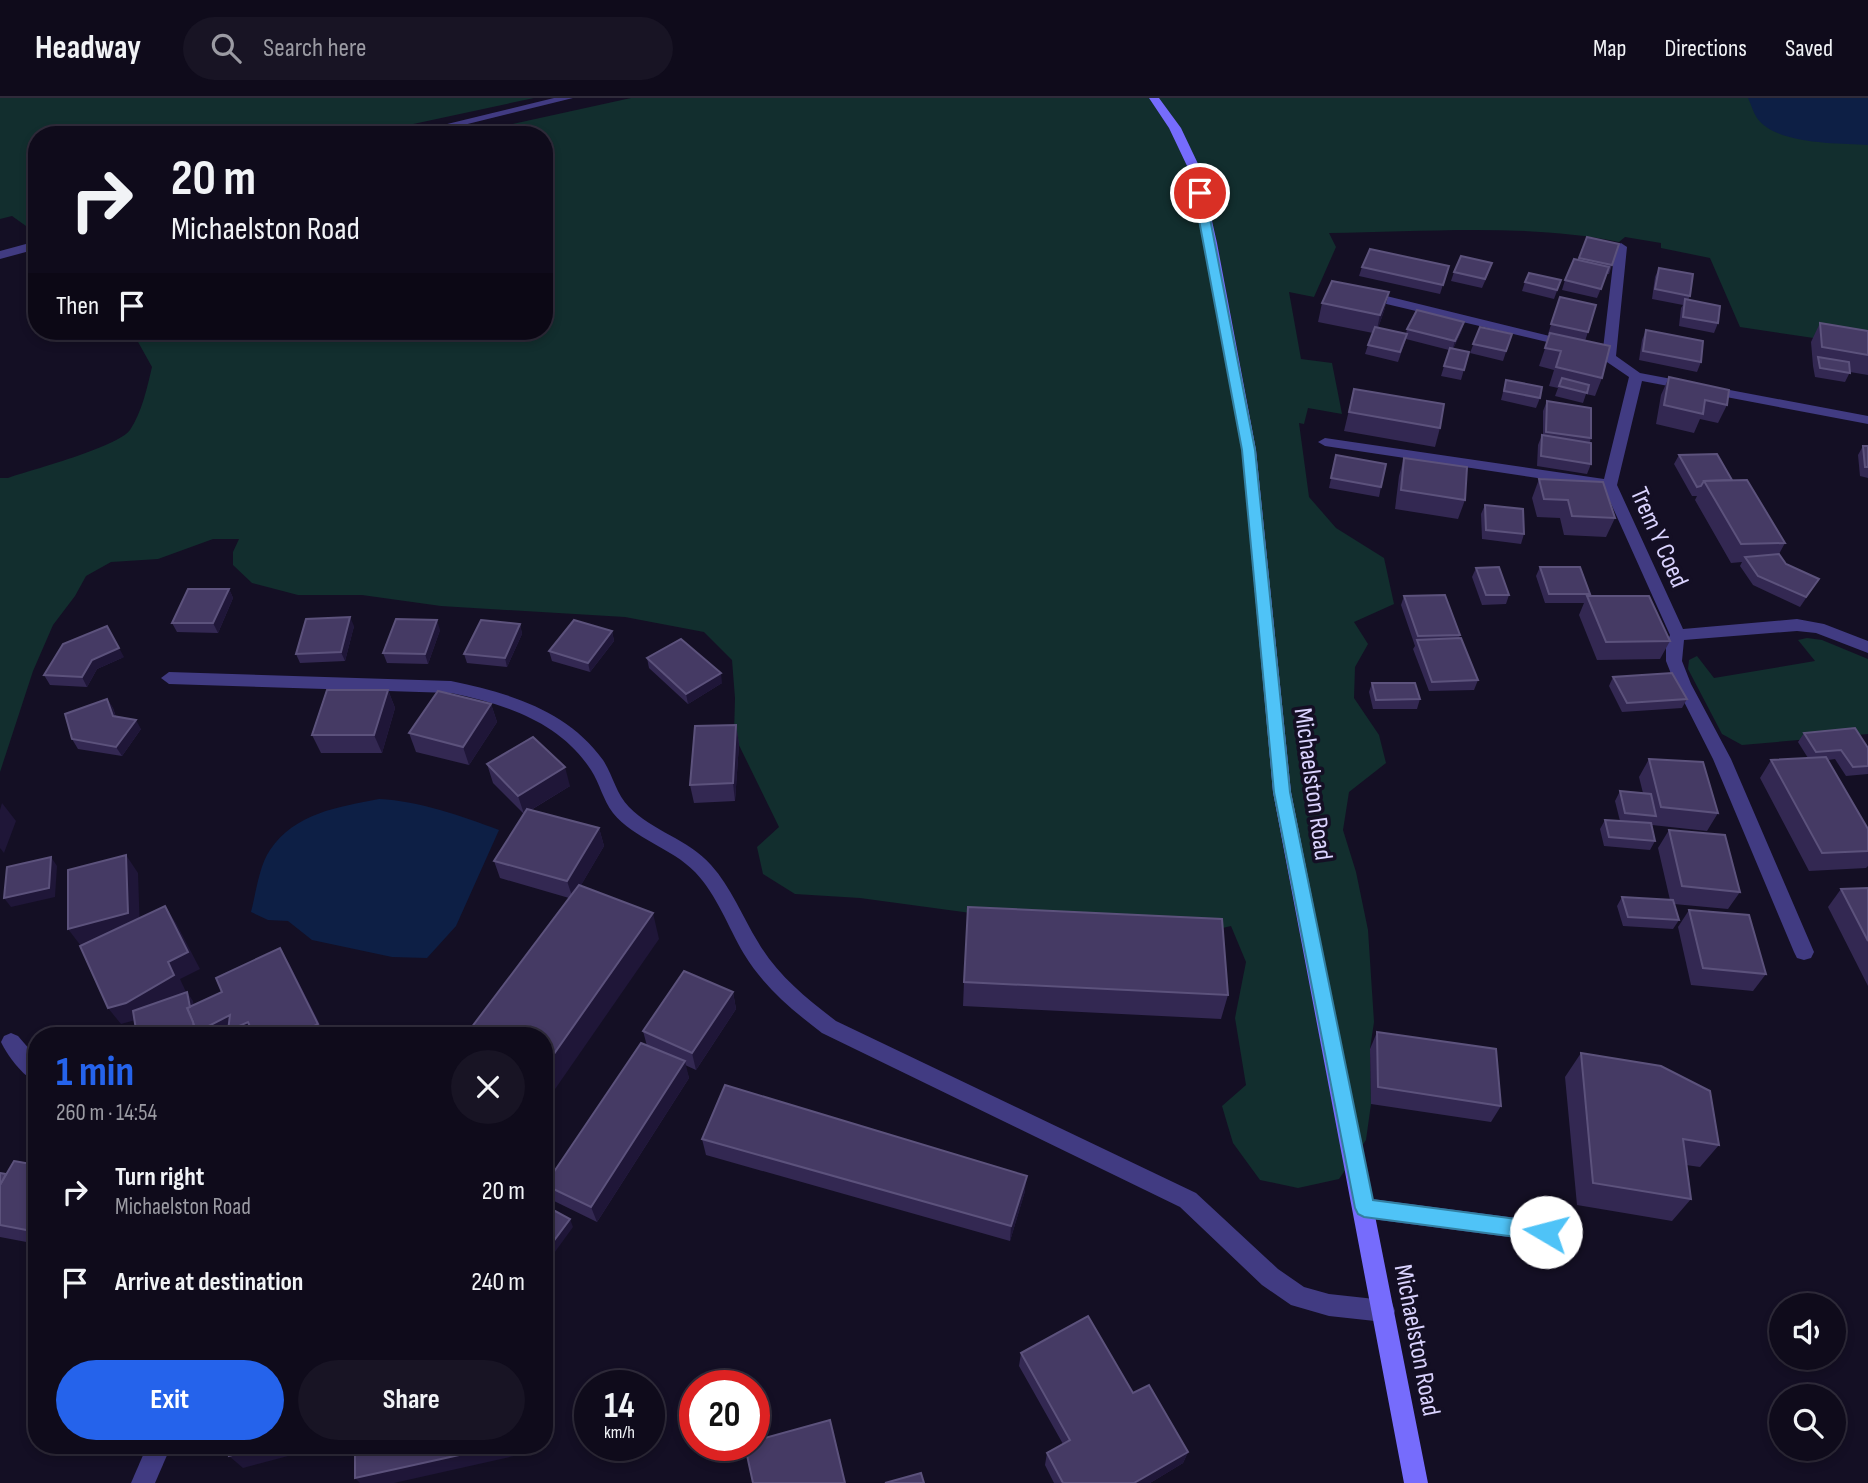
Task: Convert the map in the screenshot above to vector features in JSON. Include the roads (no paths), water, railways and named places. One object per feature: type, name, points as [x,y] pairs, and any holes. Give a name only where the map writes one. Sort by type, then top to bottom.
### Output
[{"type":"street","points":[[446,126],[568,98]]},
{"type":"street","name":"Michaelston Road","points":[[1154,98],[1175,128],[1194,168],[1211,243],[1249,450],[1282,792],[1416,1483]]},
{"type":"street","points":[[0,255],[28,247]]},
{"type":"street","points":[[1609,357],[1621,247]]},
{"type":"street","points":[[1356,292],[1589,348],[1609,357],[1636,376],[1868,420]]},
{"type":"street","name":"Trem Y Coed","points":[[1636,376],[1610,485],[1678,635]]},
{"type":"street","points":[[1325,442],[1610,485]]},
{"type":"street","points":[[1804,952],[1722,759],[1683,684],[1674,661],[1674,645],[1678,635],[1797,625],[1818,628],[1868,647]]},
{"type":"street","points":[[169,678],[451,687],[493,695],[532,709],[559,725],[580,743],[599,768],[612,800],[624,813],[691,859],[710,876],[765,969],[796,1003],[829,1027],[1188,1200],[1270,1277],[1299,1297],[1329,1305],[1384,1311]]},
{"type":"street","points":[[11,1042],[28,1062]]},
{"type":"street","points":[[1364,1208],[1546,1232]]},
{"type":"street","points":[[143,1483],[156,1454]]},
{"type":"water","points":[[1748,98],[1868,98],[1868,145],[1808,141],[1778,133],[1757,118]]},
{"type":"water","points":[[379,799],[425,806],[499,830],[456,926],[427,958],[392,957],[312,940],[288,921],[268,920],[251,912],[263,864],[280,838],[305,820],[319,814]]}]
